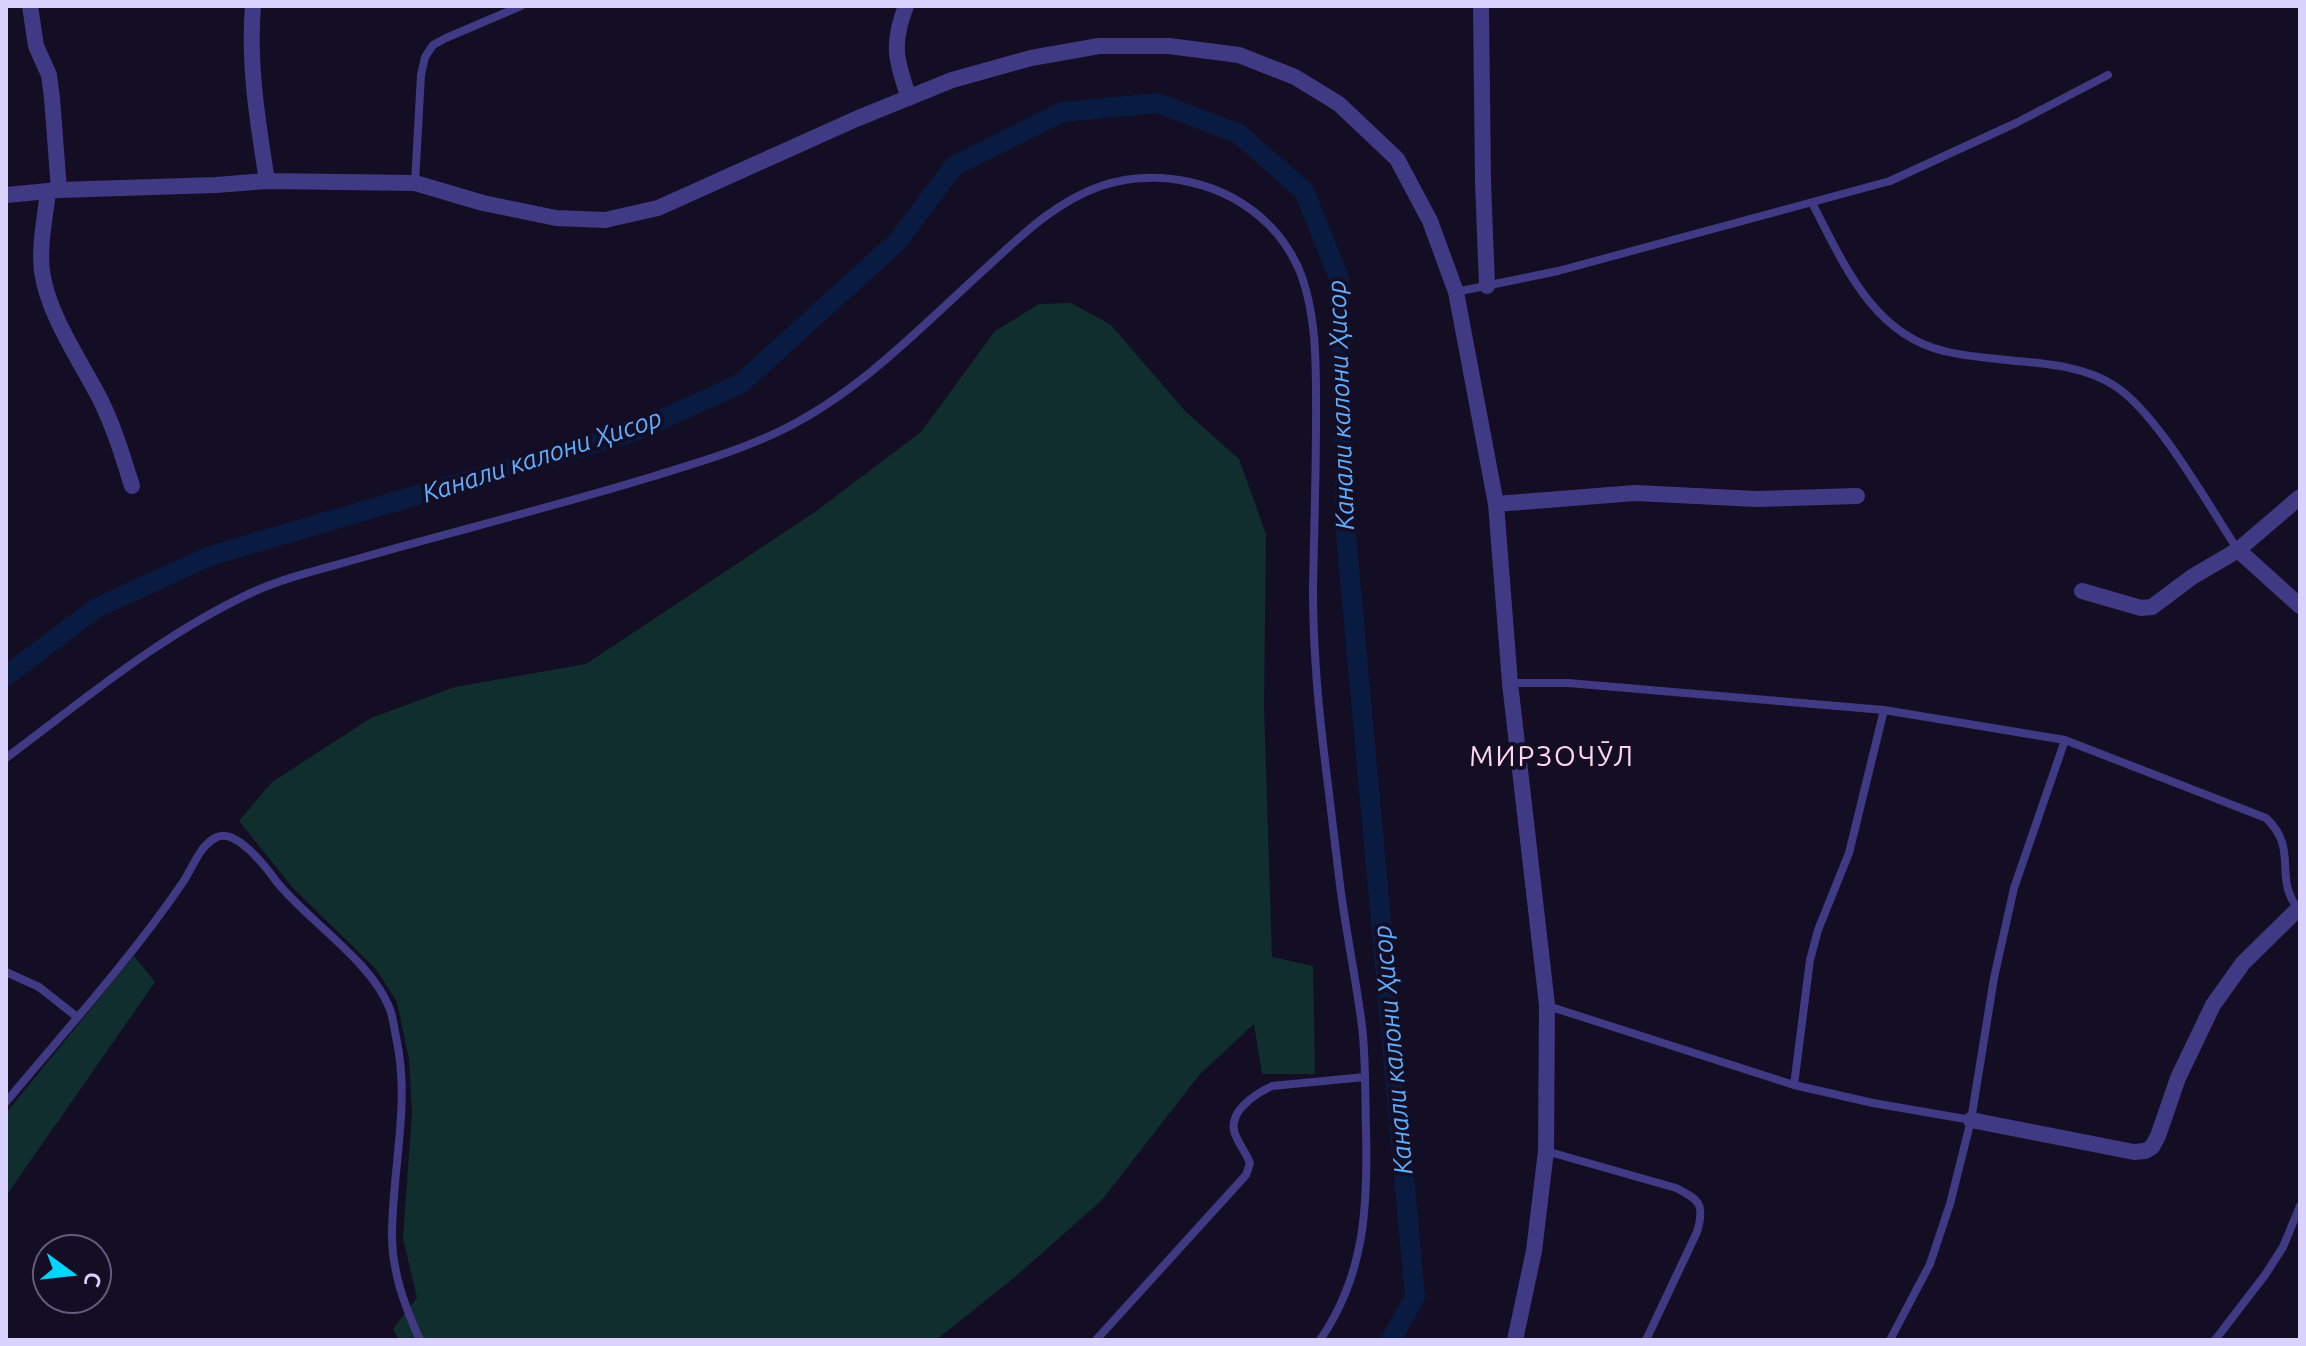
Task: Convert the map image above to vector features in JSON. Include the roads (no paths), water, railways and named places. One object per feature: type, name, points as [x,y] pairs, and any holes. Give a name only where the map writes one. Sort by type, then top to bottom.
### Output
[{"type":"street","points":[[30,6],[36,46],[49,75],[54,191],[41,247],[42,274],[74,352],[105,411],[132,486]]},
{"type":"street","points":[[253,6],[250,35],[255,106],[267,181]]},
{"type":"street","points":[[906,6],[895,43],[895,57],[909,98]]},
{"type":"street","points":[[1481,6],[1487,286]]},
{"type":"street","points":[[6,195],[267,181],[415,183],[483,203],[556,218],[605,220],[658,208],[952,80],[1031,58],[1099,46],[1169,46],[1239,55],[1295,77],[1339,104],[1397,159],[1430,221],[1456,292],[1496,504],[1510,683],[1547,1005],[1546,1151],[1534,1251],[1515,1340]]},
{"type":"street","points":[[1496,504],[1635,493],[1757,499],[1857,496]]},
{"type":"street","points":[[2082,591],[2148,609],[2192,577],[2238,550],[2300,497]]},
{"type":"street","points":[[2238,550],[2300,606]]},
{"type":"street","points":[[1971,1120],[2134,1152],[2152,1147],[2178,1078],[2213,1005],[2243,963],[2299,910]]},
{"type":"lane","points":[[415,183],[421,75],[425,57],[433,45],[446,38],[521,6]]},
{"type":"lane","points":[[1456,292],[1558,271],[1890,181],[2016,123],[2108,75]]},
{"type":"lane","points":[[6,758],[123,669],[208,616],[256,591],[458,530],[597,494],[760,441],[792,425],[829,403],[878,367],[1041,219],[1077,196],[1109,184],[1136,179],[1206,184],[1242,202],[1269,225],[1285,244],[1299,269],[1309,302],[1316,389],[1313,597],[1321,729],[1340,887],[1363,1031],[1367,1163],[1364,1224],[1349,1287],[1339,1312],[1320,1340]]},
{"type":"lane","points":[[1812,203],[1850,276],[1873,309],[1902,333],[1942,351],[2052,364],[2092,374],[2128,395],[2152,422],[2238,550]]},
{"type":"lane","points":[[1510,683],[1568,683],[1884,710],[2065,740],[2266,818],[2277,828],[2284,841],[2285,879],[2289,897],[2299,910]]},
{"type":"lane","points":[[1794,1085],[1810,960],[1818,930],[1849,853],[1884,710]]},
{"type":"lane","points":[[1890,1340],[1930,1264],[1950,1204],[1971,1120],[1994,978],[2014,888],[2065,740]]},
{"type":"lane","points":[[6,1102],[181,885],[208,843],[224,835],[233,837],[263,864],[288,895],[369,975],[389,1006],[402,1063],[402,1113],[392,1238],[401,1300],[420,1340]]},
{"type":"lane","points":[[6,972],[39,987],[77,1017]]},
{"type":"lane","points":[[1547,1005],[1794,1085],[1971,1120]]},
{"type":"lane","points":[[1096,1340],[1246,1175],[1250,1163],[1233,1129],[1237,1115],[1244,1106],[1259,1092],[1272,1086],[1365,1077]]},
{"type":"lane","points":[[1546,1151],[1676,1188],[1694,1197],[1701,1207],[1702,1216],[1697,1232],[1646,1340]]},
{"type":"lane","points":[[2215,1340],[2283,1247],[2300,1206]]},
{"type":"waterway","name":"Канали калони Ҳисор","points":[[6,676],[96,608],[210,556],[636,431],[740,384],[897,242],[954,166],[1062,112],[1158,103],[1239,134],[1304,191],[1339,278],[1346,534],[1415,1297],[1391,1340]]},
{"type":"district","name":"МИРЗОЧӮЛ","points":[[1552,757]]}]
